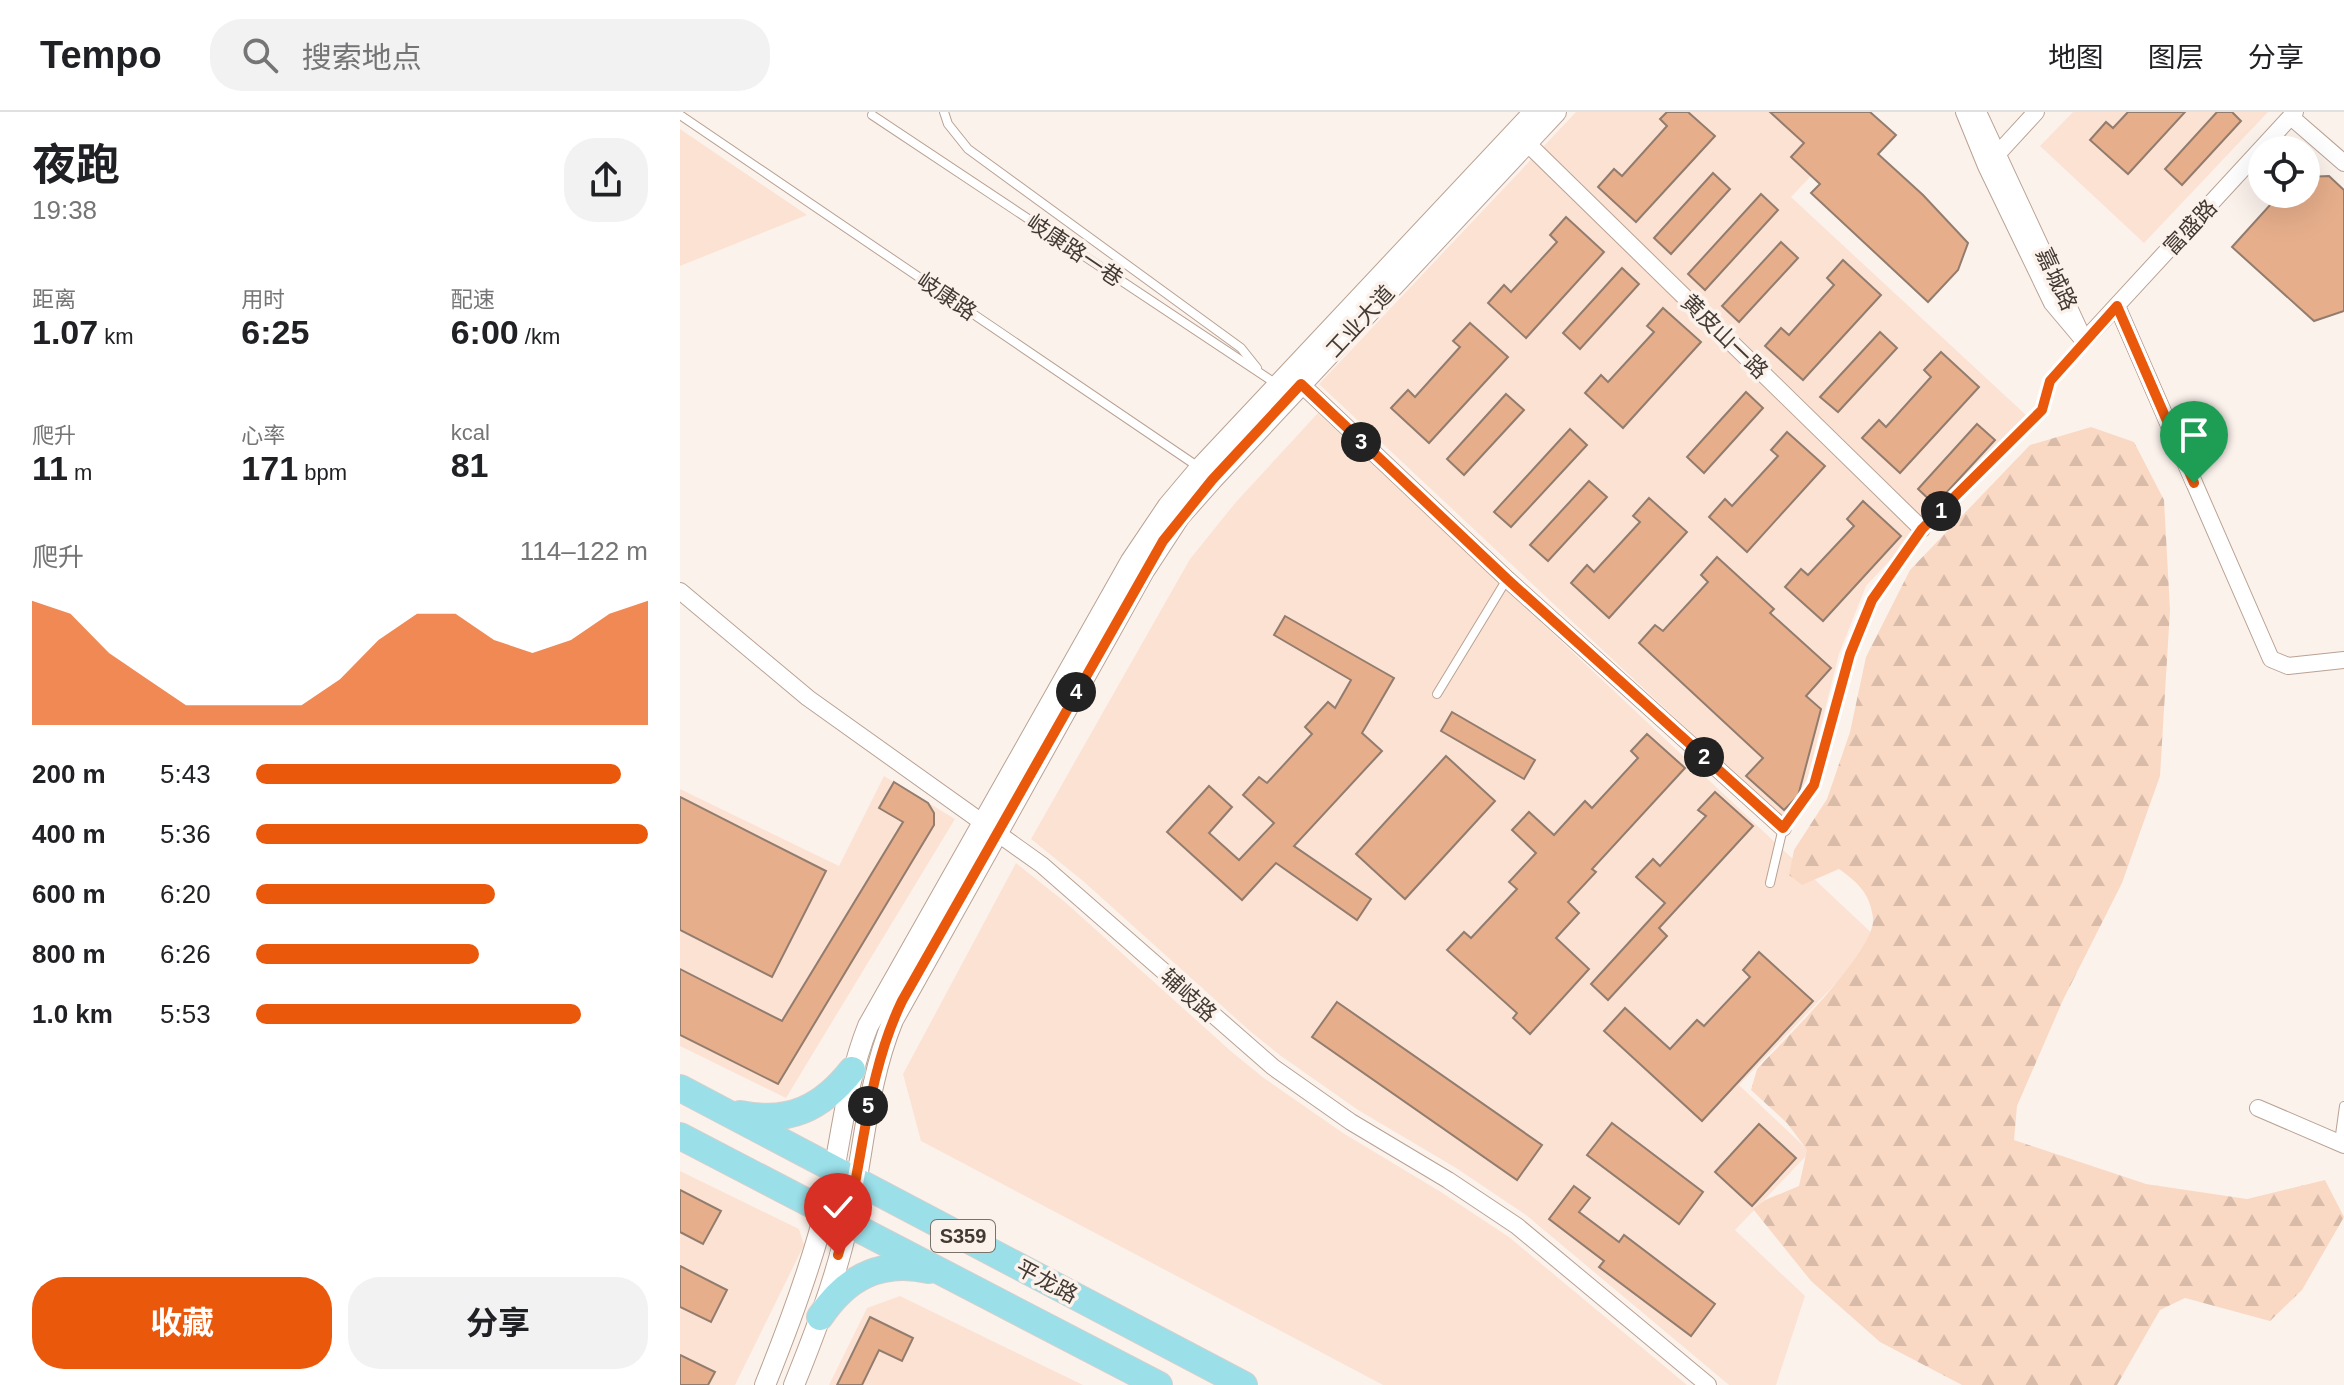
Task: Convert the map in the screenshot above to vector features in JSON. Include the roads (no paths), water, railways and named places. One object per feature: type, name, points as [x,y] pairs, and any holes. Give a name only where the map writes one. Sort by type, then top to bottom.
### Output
[{"type":"main road","points":[[713,1106],[752,1116],[790,1114],[822,1101],[837,1090],[852,1070]]},
{"type":"main road","name":"平龙路","points":[[680,1088],[1244,1385]]},
{"type":"main road","name":"平龙路","points":[[680,1136],[1159,1385]]},
{"type":"main road","points":[[820,1317],[841,1289],[869,1273],[917,1267],[945,1274]]},
{"type":"street","name":"工业大道","points":[[1206,474],[1270,380],[1534,112]]},
{"type":"street","name":"工业大道","points":[[844,1174],[893,1020],[990,827],[1131,561],[1168,506],[1301,384],[1556,112]]},
{"type":"street","name":"嘉城路","points":[[1964,112],[2068,301],[2084,341]]},
{"type":"street","name":"嘉城路","points":[[1978,112],[1991,160]]},
{"type":"street","points":[[1991,160],[2036,112]]},
{"type":"street","points":[[2293,114],[2344,163]]},
{"type":"street","name":"富盛路","points":[[2084,341],[2293,114]]},
{"type":"street","name":"黄皮山一路","points":[[1527,143],[1922,529]]},
{"type":"street","points":[[2117,306],[2271,659],[2288,666],[2344,660]]},
{"type":"street","points":[[1270,380],[1301,384],[1507,579],[1783,828]]},
{"type":"street","name":"辅岐路","points":[[680,591],[796,689],[1074,891],[1273,1067],[1351,1122],[1517,1226],[1708,1385]]},
{"type":"street","name":"工业大道","points":[[837,1217],[844,1174],[852,1070],[880,1000],[990,827]]},
{"type":"street","points":[[2258,1108],[2342,1144]]},
{"type":"street","points":[[794,1385],[820,1317],[837,1217]]},
{"type":"street","points":[[765,1385],[837,1217]]},
{"type":"lane","points":[[944,112],[948,124],[968,149],[1241,348],[1270,380]]},
{"type":"lane","name":"岐康路","points":[[680,115],[1206,474]]},
{"type":"lane","name":"岐康路一巷","points":[[872,115],[1270,380]]},
{"type":"lane","points":[[1770,883],[1783,828],[1814,785],[1850,654],[1872,600],[1922,529],[2042,410],[2050,381],[2084,341]]},
{"type":"lane","points":[[1437,694],[1507,579]]},
{"type":"lane","points":[[2342,1144],[2344,1106]]}]
